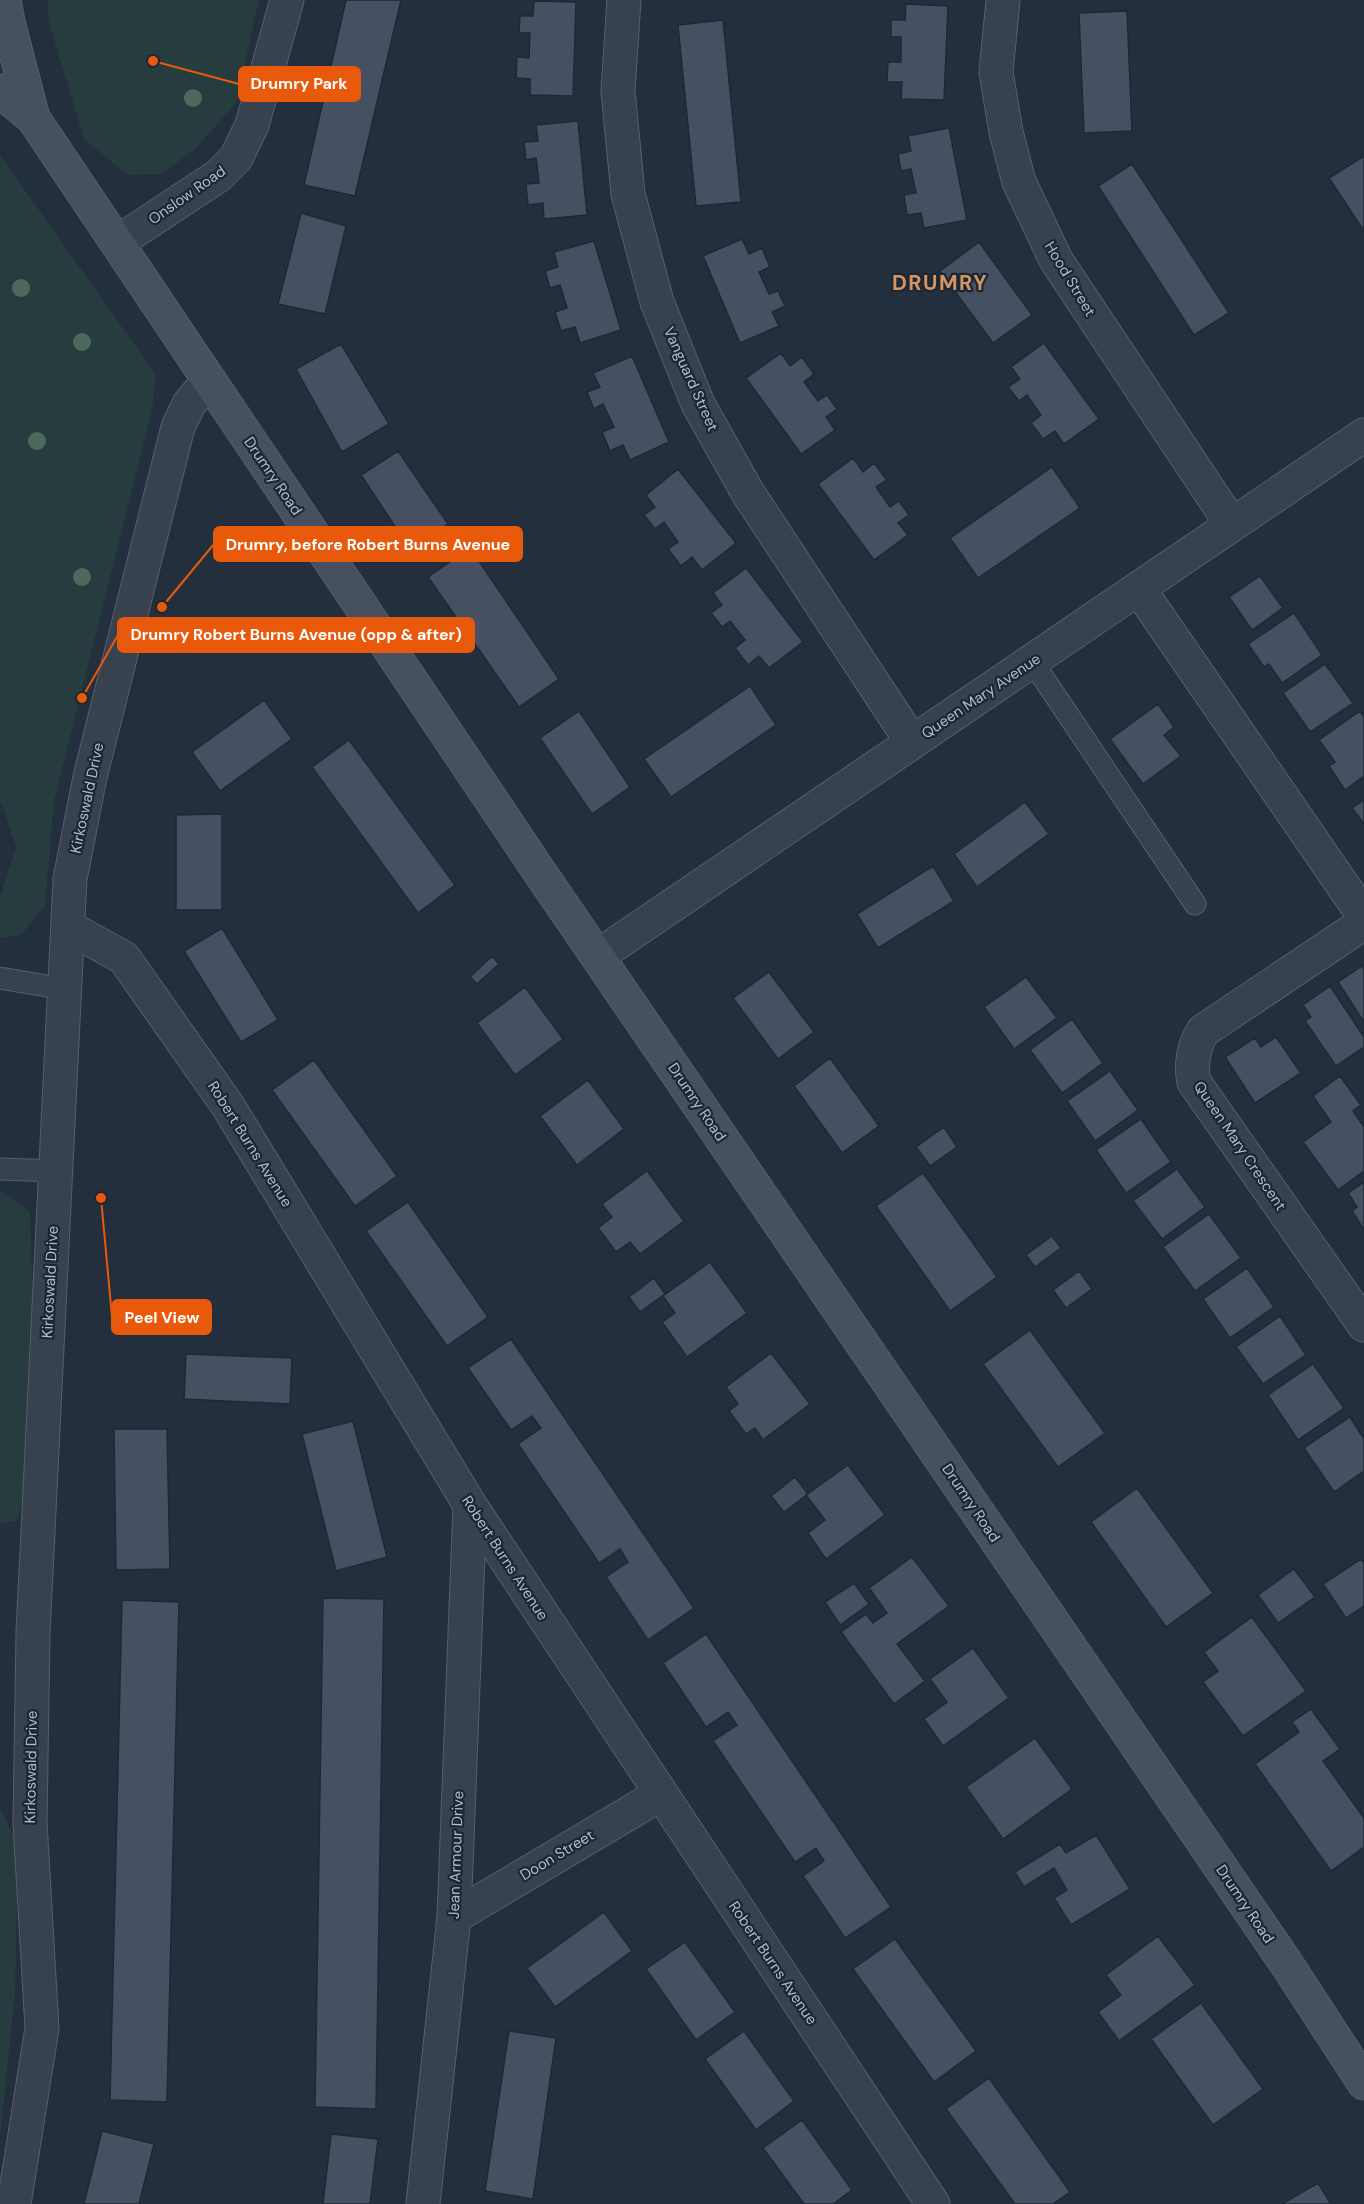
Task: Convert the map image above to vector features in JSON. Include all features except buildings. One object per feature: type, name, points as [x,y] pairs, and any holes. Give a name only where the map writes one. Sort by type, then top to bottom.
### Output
[{"type":"main road","name":"Drumry Road","points":[[4,0],[33,118]]},
{"type":"main road","name":"Drumry Road","points":[[0,91],[33,118],[118,242],[598,956],[1286,1963],[1364,2083]]},
{"type":"street","name":"Onslow Road","points":[[118,242],[218,176],[236,158],[252,125],[287,0]]},
{"type":"street","name":"Vanguard Street","points":[[624,0],[618,91],[628,194],[657,302],[699,404],[748,493],[912,742]]},
{"type":"street","name":"Hood Street","points":[[1003,0],[996,72],[1006,132],[1019,182],[1056,260],[1232,525]]},
{"type":"street","name":"Kirkoswald Drive","points":[[14,2204],[42,2028],[30,1823],[33,1633],[70,879],[90,777],[178,427],[189,404],[209,380]]},
{"type":"street","name":"Queen Mary Avenue","points":[[598,956],[1364,435]]},
{"type":"street","points":[[1139,590],[1364,916]]},
{"type":"street","name":"Queen Mary Crescent","points":[[1364,923],[1203,1031],[1197,1040],[1191,1071],[1194,1082],[1364,1325]]},
{"type":"street","name":"Robert Burns Avenue","points":[[68,927],[124,958],[222,1096],[470,1505],[933,2204]]},
{"type":"street","name":"Jean Armour Drive","points":[[423,2204],[454,1917],[470,1505]]},
{"type":"street","name":"Doon Street","points":[[454,1917],[661,1794]]},
{"type":"lane","points":[[1032,661],[1195,904]]},
{"type":"lane","points":[[0,978],[65,989]]},
{"type":"lane","points":[[0,1169],[56,1171]]},
{"type":"green space","points":[[48,0],[259,0],[236,103],[195,149],[161,174],[128,175],[84,139],[48,19]]},
{"type":"green space","points":[[0,155],[156,375],[152,410],[54,801],[45,906],[21,935],[0,938],[0,897],[16,847],[0,802]]},
{"type":"green space","points":[[0,1190],[30,1212],[34,1331],[24,1499],[16,1521],[0,1524]]},
{"type":"green space","points":[[0,1810],[18,1843],[15,1993],[0,2136]]},
{"type":"place","name":"Drumry Park","points":[[153,61]]},
{"type":"place","name":"Drumry, before Robert Burns Avenue","points":[[162,607]]},
{"type":"place","name":"Drumry Robert Burns Avenue (opp & after)","points":[[82,698]]},
{"type":"place","name":"Peel View","points":[[101,1198]]},
{"type":"district","name":"DRUMRY","points":[[940,283]]}]
